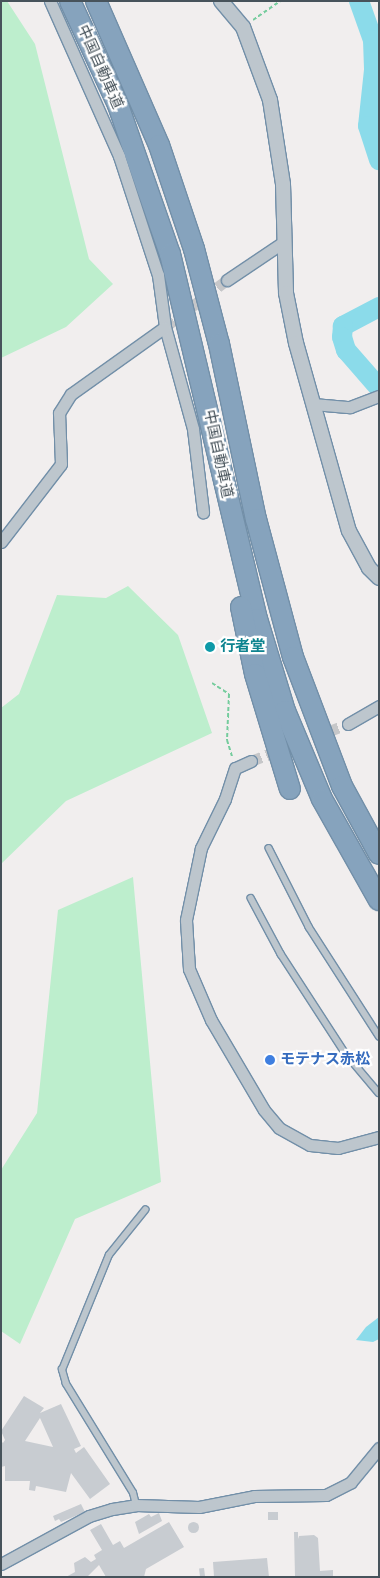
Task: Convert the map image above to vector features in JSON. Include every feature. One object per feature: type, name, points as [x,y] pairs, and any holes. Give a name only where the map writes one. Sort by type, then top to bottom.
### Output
[{"type":"highway","name":"中国自動車道","points":[[70,1],[118,105],[155,204],[186,312],[257,620],[286,711],[322,799],[379,900]]},
{"type":"highway","name":"中国自動車道","points":[[96,1],[159,145],[194,249],[219,344],[256,519],[293,657],[342,786],[379,854]]},
{"type":"highway","points":[[222,474],[239,594],[255,674],[290,789]]},
{"type":"street","points":[[50,1],[119,156],[158,275],[165,327],[194,428],[203,512]]},
{"type":"street","points":[[221,1],[243,27],[270,100],[278,139],[283,184],[282,243],[286,293],[313,404],[349,531],[369,568],[379,578]]},
{"type":"street","points":[[227,280],[282,243]]},
{"type":"street","points":[[1,542],[61,464],[59,413],[71,394],[165,327]]},
{"type":"street","points":[[313,404],[350,407],[379,396]]},
{"type":"street","points":[[348,724],[379,706]]},
{"type":"street","points":[[251,761],[235,768],[225,799],[201,848],[186,920],[188,969],[200,1000],[264,1110],[279,1128],[310,1145],[338,1148],[379,1137]]},
{"type":"street","points":[[1,1564],[89,1516],[136,1506],[171,1509],[199,1507],[254,1496],[326,1495],[351,1482],[379,1448]]},
{"type":"lane","points":[[269,848],[309,927],[379,1036]]},
{"type":"lane","points":[[251,898],[303,988],[346,1054],[379,1093]]},
{"type":"lane","points":[[136,1506],[133,1493],[66,1384],[62,1370],[109,1254],[146,1210]]},
{"type":"path","points":[[243,27],[280,1]]},
{"type":"path","points":[[212,683],[229,694],[227,740],[235,768]]},
{"type":"green space","points":[[1,1],[7,1],[35,44],[89,259],[113,284],[66,327],[1,358]]},
{"type":"green space","points":[[128,586],[178,635],[212,733],[66,801],[1,864],[1,708],[19,694],[57,595],[106,598]]},
{"type":"green space","points":[[133,877],[161,1182],[75,1219],[20,1344],[1,1331],[1,1170],[37,1113],[58,910]]},
{"type":"water","points":[[379,1317],[379,1339],[373,1342],[356,1340],[366,1327]]},
{"type":"building","points":[[24,1396],[44,1408],[40,1413],[61,1404],[81,1446],[74,1449],[76,1453],[84,1447],[110,1484],[90,1499],[71,1473],[66,1492],[36,1486],[35,1491],[29,1490],[30,1481],[5,1481],[5,1466],[1,1467],[1,1441],[3,1443],[5,1440],[1,1431]],"holes":[[[40,1418],[53,1447],[25,1441]]]},
{"type":"building","points":[[81,1504],[85,1512],[61,1522],[59,1519],[55,1521],[53,1516]]},
{"type":"building","points":[[268,1512],[278,1512],[278,1520],[268,1520]]},
{"type":"building","points":[[159,1513],[162,1521],[139,1534],[135,1522],[149,1514],[151,1517]]},
{"type":"building","points":[[193,1521],[199,1527],[193,1533],[187,1527]]},
{"type":"building","points":[[169,1522],[184,1547],[146,1569],[144,1577],[106,1577],[99,1565],[87,1577],[66,1577],[75,1572],[74,1563],[85,1557],[91,1562],[96,1559],[94,1555],[102,1550],[90,1530],[101,1524],[113,1545],[120,1541],[124,1548]]},
{"type":"building","points":[[294,1532],[298,1532],[298,1539],[299,1536],[314,1535],[318,1538],[320,1571],[333,1570],[333,1577],[295,1577]]},
{"type":"building","points":[[267,1558],[269,1577],[214,1577],[213,1562]]},
{"type":"building","points":[[204,1568],[205,1576],[200,1577],[199,1569]]},
{"type":"waterway","points":[[359,1],[373,40],[374,70],[368,126],[379,160]]},
{"type":"waterway","points":[[379,307],[343,326],[342,337],[346,350],[379,388]]},
{"type":"tunnel","points":[[165,327],[227,280]]},
{"type":"tunnel","points":[[251,761],[348,724]]},
{"type":"place","name":"行者堂","points":[[210,647]]},
{"type":"place","name":"モテナス赤松","points":[[270,1060]]}]
